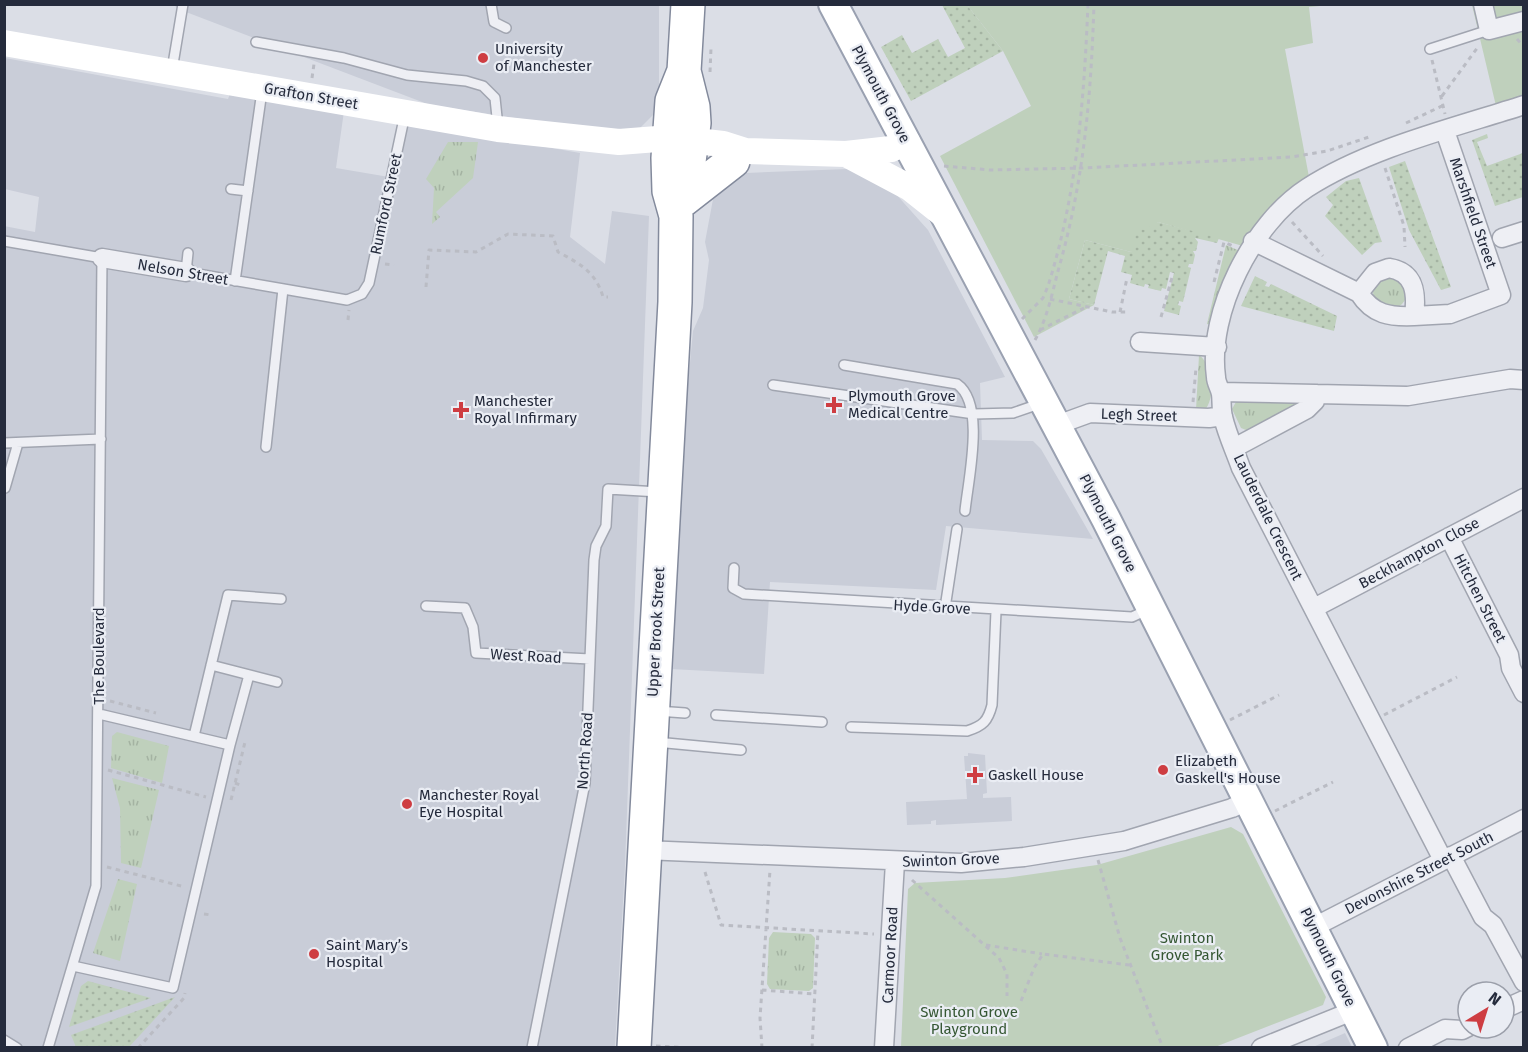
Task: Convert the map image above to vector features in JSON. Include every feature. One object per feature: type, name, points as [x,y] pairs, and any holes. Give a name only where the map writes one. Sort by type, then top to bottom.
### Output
[{"type":"highway","name":"Upper Brook Street","points":[[641,1046],[644,850],[680,208],[669,191],[679,150],[672,101],[684,70],[688,4]]},
{"type":"highway","points":[[680,208],[739,156]]},
{"type":"main road","name":"Plymouth Grove","points":[[833,4],[944,215],[1006,326],[1314,927],[1373,1047]]},
{"type":"street","points":[[1483,4],[1486,36],[1524,21]]},
{"type":"street","name":"Grafton Street","points":[[4,43],[498,129],[619,142],[644,154],[679,150],[739,156],[846,154],[891,149],[907,142]]},
{"type":"street","name":"Lauderdale Crescent","points":[[1524,105],[1378,154],[1307,188],[1287,203],[1253,241],[1227,296],[1217,347],[1216,377],[1221,392],[1223,416],[1234,448],[1314,608],[1372,721],[1447,858],[1483,917],[1493,925],[1524,982]]},
{"type":"street","name":"Marshfield Street","points":[[1253,241],[1359,293],[1366,305],[1387,316],[1450,314],[1509,293],[1445,131]]},
{"type":"street","points":[[846,154],[910,188],[944,215]]},
{"type":"street","name":"Marshfield Street","points":[[1503,238],[1524,231]]},
{"type":"street","name":"Nelson Street","points":[[102,258],[186,272]]},
{"type":"street","points":[[1359,293],[1374,273],[1389,268],[1397,269],[1410,278],[1414,289],[1414,316]]},
{"type":"street","points":[[1140,342],[1217,347]]},
{"type":"street","points":[[1221,392],[1408,396],[1510,379],[1524,380]]},
{"type":"street","points":[[1234,448],[1307,409],[1316,401],[1316,394]]},
{"type":"street","name":"Legh Street","points":[[1051,414],[1090,413],[1209,418],[1223,416]]},
{"type":"street","name":"Beckhampton Close","points":[[1314,608],[1524,498]]},
{"type":"street","name":"Hitchen Street","points":[[1449,537],[1516,651],[1511,668],[1524,693]]},
{"type":"street","name":"Swinton Grove","points":[[644,850],[895,862],[961,862],[1024,857],[1124,841],[1232,808],[1254,810]]},
{"type":"street","name":"Devonshire Street South","points":[[1314,927],[1524,819]]},
{"type":"street","name":"Carmoor Road","points":[[884,1047],[895,862]]},
{"type":"street","points":[[1264,1047],[1355,1010]]},
{"type":"street","points":[[1408,1047],[1445,1029],[1456,1030]]},
{"type":"lane","points":[[172,72],[183,4]]},
{"type":"lane","points":[[491,4],[494,22],[506,28]]},
{"type":"lane","points":[[1430,49],[1486,36]]},
{"type":"lane","points":[[256,42],[344,58],[407,75],[466,81],[483,86],[495,98],[498,129]]},
{"type":"lane","points":[[235,281],[262,87]]},
{"type":"lane","name":"Rumford Street","points":[[362,294],[369,283],[405,112]]},
{"type":"lane","points":[[231,189],[248,191]]},
{"type":"lane","name":"Nelson Street","points":[[4,241],[102,258]]},
{"type":"lane","points":[[186,272],[188,252]]},
{"type":"lane","name":"The Boulevard","points":[[48,1047],[96,886],[102,258]]},
{"type":"lane","name":"Nelson Street","points":[[186,272],[347,300],[362,294]]},
{"type":"lane","points":[[266,447],[284,289]]},
{"type":"lane","points":[[844,365],[957,384],[968,394],[974,414],[965,511]]},
{"type":"lane","points":[[773,385],[974,414],[1051,414]]},
{"type":"lane","points":[[4,443],[100,439]]},
{"type":"lane","points":[[4,488],[18,443]]},
{"type":"lane","name":"North Road","points":[[532,1047],[585,783],[594,560],[596,546],[606,526],[608,489],[664,492]]},
{"type":"lane","points":[[945,608],[957,529]]},
{"type":"lane","name":"Hyde Grove","points":[[734,568],[733,588],[744,594],[945,608],[1132,617],[1151,608]]},
{"type":"lane","points":[[194,736],[228,595],[281,599]]},
{"type":"lane","name":"West Road","points":[[426,606],[465,608],[473,627],[476,653],[590,659]]},
{"type":"lane","points":[[852,727],[967,731],[980,727],[988,719],[992,705],[996,610]]},
{"type":"lane","points":[[211,665],[277,682]]},
{"type":"lane","points":[[73,966],[173,988],[230,745],[249,675]]},
{"type":"lane","points":[[651,726],[685,713]]},
{"type":"lane","points":[[99,714],[230,745]]},
{"type":"lane","points":[[716,715],[822,722]]},
{"type":"lane","points":[[651,726],[741,750]]},
{"type":"lane","points":[[4,1040],[18,1047]]},
{"type":"path","points":[[1006,326],[1027,315],[1043,298],[1055,263],[1076,167],[1088,4]]},
{"type":"path","points":[[1032,345],[1040,330],[1050,299],[1083,168],[1092,72],[1094,4]]},
{"type":"path","points":[[1442,96],[1486,36]]},
{"type":"path","points":[[1430,49],[1444,105],[1445,131]]},
{"type":"path","points":[[312,80],[316,54]]},
{"type":"path","points":[[1399,126],[1444,105]]},
{"type":"path","points":[[942,166],[990,170],[1083,168],[1292,157],[1327,151],[1378,134]]},
{"type":"path","points":[[1384,166],[1404,226],[1405,247]]},
{"type":"path","points":[[1292,222],[1323,257]]},
{"type":"path","points":[[426,287],[429,250],[476,252],[508,234],[553,236],[558,252],[585,266],[600,287],[603,297],[608,297]]},
{"type":"path","points":[[384,264],[394,265]]},
{"type":"path","points":[[1161,317],[1173,274]]},
{"type":"path","points":[[1120,312],[1127,278]]},
{"type":"path","points":[[1050,299],[1086,308],[1127,312]]},
{"type":"path","points":[[1040,330],[1086,308]]},
{"type":"path","points":[[1193,410],[1196,368]]},
{"type":"path","points":[[1372,721],[1457,677]]},
{"type":"path","points":[[1213,729],[1279,695]]},
{"type":"path","points":[[98,767],[231,804]]},
{"type":"path","points":[[1254,810],[1333,782]]},
{"type":"path","points":[[235,783],[243,786]]},
{"type":"path","points":[[1095,846],[1107,896],[1130,966],[1163,1047]]},
{"type":"path","points":[[762,1047],[762,990],[771,856]]},
{"type":"path","points":[[97,864],[196,890]]},
{"type":"path","points":[[705,872],[721,926],[891,934]]},
{"type":"path","points":[[912,880],[985,944],[1005,967],[1006,996]]},
{"type":"path","points":[[204,914],[211,915]]},
{"type":"path","points":[[812,1047],[819,931]]},
{"type":"path","points":[[985,944],[1130,966]]},
{"type":"path","points":[[1021,1001],[1034,968],[1043,954]]},
{"type":"path","points":[[762,990],[815,994]]},
{"type":"path","points":[[641,1046],[691,1047]]},
{"type":"shaded area","name":"University of Manchester","points":[[173,5],[659,5],[659,109],[637,131],[581,128],[430,105],[186,12]]},
{"type":"shaded area","points":[[5,58],[228,99],[231,91],[344,111],[336,168],[389,177],[398,121],[580,153],[570,237],[605,264],[612,211],[649,216],[625,866],[615,1047],[5,1047],[4,226],[35,232],[39,197],[5,189]]},
{"type":"shaded area","name":"Plymouth Grove Medical Centre","points":[[848,169],[895,193],[928,230],[1005,377],[980,383],[982,440],[1033,441],[1041,449],[1093,539],[946,526],[936,590],[770,582],[764,674],[671,669],[684,426],[693,331],[703,308],[709,260],[705,242],[714,194],[735,176],[746,173]]},
{"type":"shaded area","name":"Gaskell House","points":[[968,753],[985,755],[987,793],[983,794],[983,798],[1011,797],[1012,821],[936,825],[936,820],[931,821],[931,824],[907,825],[906,802],[967,799],[964,756],[968,756]]},
{"type":"shaded area","points":[[1345,1033],[1352,1047],[1313,1047]]},
{"type":"green space","points":[[942,5],[967,5],[1003,51],[911,101],[881,47],[902,35],[912,53],[938,39],[948,57],[965,48]]},
{"type":"green space","points":[[967,5],[1331,5],[1309,7],[1313,43],[1285,49],[1309,177],[1272,208],[1243,246],[1158,222],[1131,252],[1085,240],[1069,299],[1094,305],[1034,337],[940,156],[1031,106],[1003,51]]},
{"type":"green space","points":[[1472,5],[1523,5],[1523,97],[1496,106]]},
{"type":"green space","points":[[1487,134],[1488,138],[1477,142],[1487,166],[1523,153],[1523,197],[1495,206],[1472,140]]},
{"type":"green space","points":[[448,142],[478,142],[473,178],[436,212],[440,217],[432,224],[434,188],[426,179]]},
{"type":"green space","points":[[1405,161],[1451,287],[1441,290],[1409,230],[1389,167]]},
{"type":"green space","points":[[1359,178],[1382,242],[1375,243],[1362,255],[1325,216],[1333,205],[1326,197],[1346,181]]},
{"type":"green space","points":[[1158,222],[1219,238],[1217,243],[1195,238],[1198,242],[1196,251],[1193,251],[1195,255],[1193,264],[1189,264],[1188,267],[1191,268],[1183,302],[1179,301],[1178,305],[1181,306],[1179,315],[1164,311],[1174,273],[1170,272],[1166,289],[1162,288],[1161,291],[1148,288],[1149,285],[1145,284],[1144,287],[1130,283],[1132,275],[1121,272],[1125,256],[1108,251],[1094,305],[1069,299],[1085,240],[1131,252],[1137,228],[1144,230]]},
{"type":"green space","points":[[1226,245],[1240,251],[1213,325],[1207,324]]},
{"type":"green space","points":[[1390,275],[1402,280],[1407,292],[1402,304],[1390,309],[1378,304],[1373,292],[1378,280]]},
{"type":"green space","points":[[1255,276],[1267,282],[1265,286],[1269,287],[1271,284],[1337,316],[1334,331],[1241,306]]},
{"type":"green space","points":[[1199,355],[1210,373],[1212,389],[1205,410],[1196,410]]},
{"type":"green space","points":[[1237,400],[1299,401],[1299,405],[1251,432],[1241,428],[1232,409]]},
{"type":"green space","points":[[117,732],[169,746],[162,783],[111,768],[112,736]]},
{"type":"green space","points":[[112,778],[159,790],[141,868],[121,863],[120,808]]},
{"type":"green space","name":"Swinton Grove Park","points":[[1231,827],[1243,834],[1326,997],[1323,1005],[1215,1047],[901,1047],[908,889],[915,883],[1005,878],[1097,865]]},
{"type":"green space","points":[[118,879],[137,884],[120,961],[93,953]]},
{"type":"green space","points":[[773,932],[811,934],[815,938],[813,988],[809,991],[770,989],[767,984],[769,938]]},
{"type":"green space","points":[[88,981],[151,998],[69,1027],[81,986]]},
{"type":"green space","points":[[175,997],[129,1047],[76,1047],[71,1035]]},
{"type":"place","name":"University of Manchester","points":[[483,58]]},
{"type":"place","name":"Plymouth Grove Medical Centre","points":[[834,405]]},
{"type":"place","name":"Manchester Royal Infirmary","points":[[461,410]]},
{"type":"place","name":"Elizabeth Gaskell's House","points":[[1163,770]]},
{"type":"place","name":"Gaskell House","points":[[975,775]]},
{"type":"place","name":"Manchester Royal Eye Hospital","points":[[407,804]]},
{"type":"place","name":"Saint Mary’s Hospital","points":[[314,954]]},
{"type":"park label","name":"Swinton Grove Playground","points":[[969,1020]]}]
